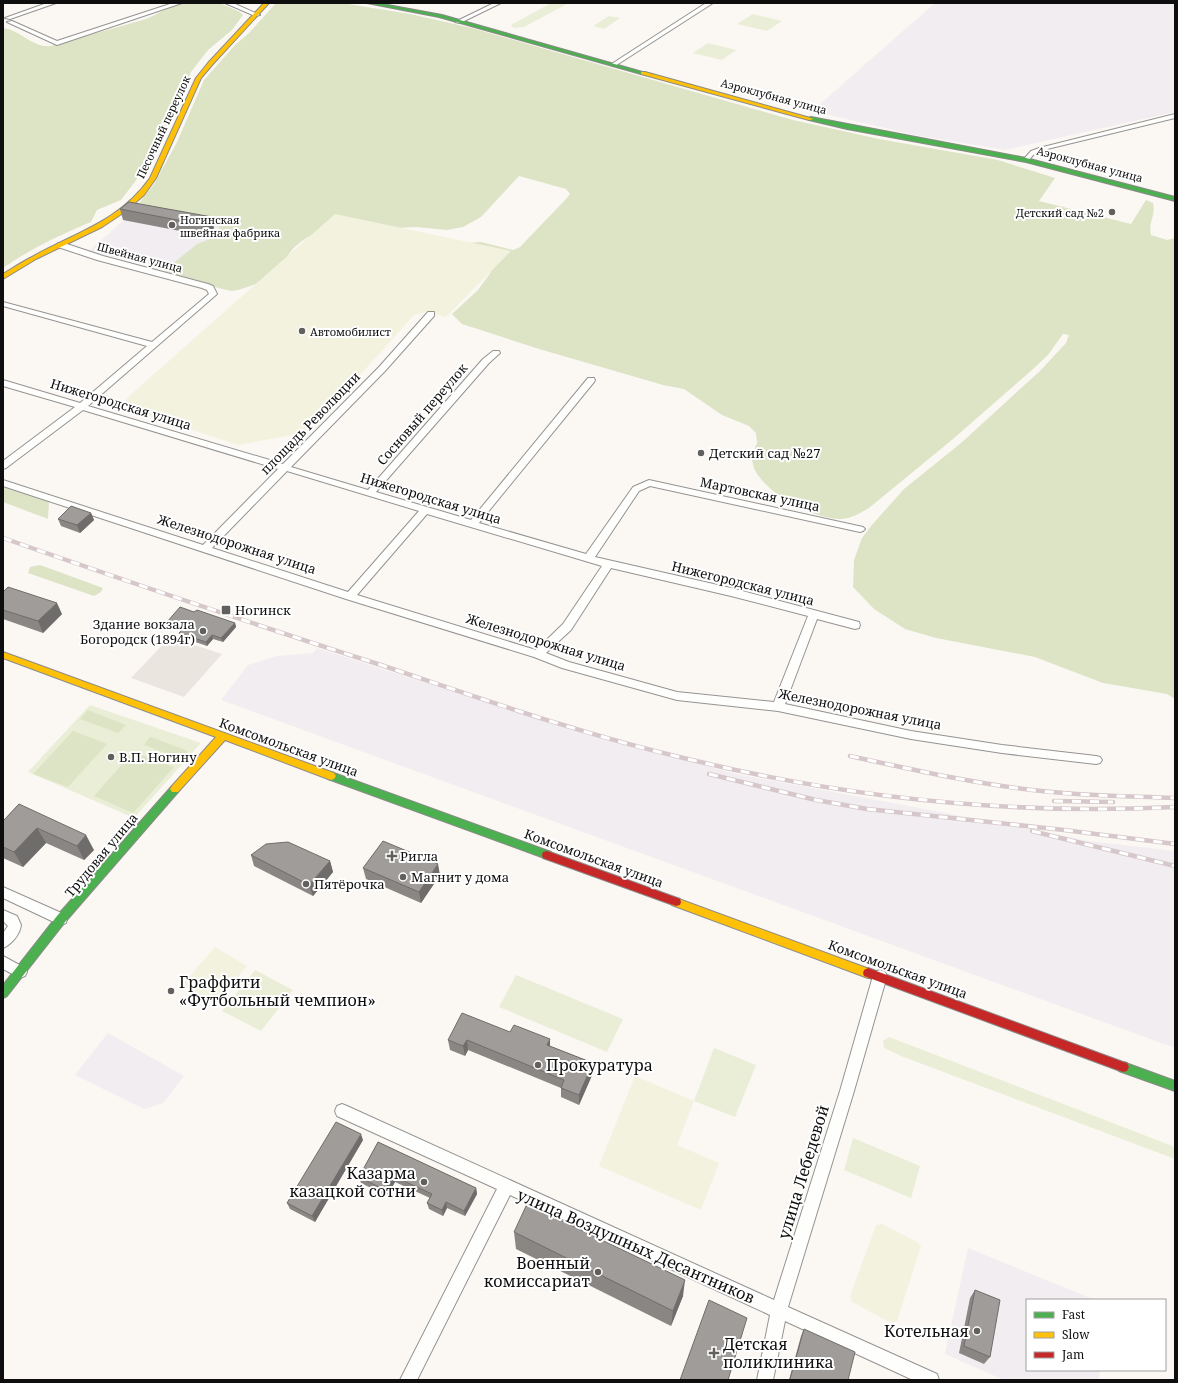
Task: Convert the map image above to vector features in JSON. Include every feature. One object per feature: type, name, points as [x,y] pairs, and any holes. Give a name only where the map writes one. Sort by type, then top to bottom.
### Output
[{"type":"main road","name":"Песочный переулок","points":[[3,277],[34,258],[90,231],[115,217],[142,194],[153,178],[199,78],[210,64],[267,3]]},
{"type":"main road","name":"Аэроклубная улица","points":[[370,3],[415,10],[783,112],[847,127],[1026,160],[1175,199]]},
{"type":"main road","name":"Комсомольская улица","points":[[3,655],[880,976],[1175,1086]]},
{"type":"main road","name":"Трудовая улица","points":[[3,993],[61,919],[74,907],[135,833],[223,736]]},
{"type":"street","points":[[53,3],[9,20],[57,43],[179,3]]},
{"type":"street","points":[[228,3],[257,15]]},
{"type":"street","points":[[458,22],[498,3]]},
{"type":"street","points":[[613,65],[710,3]]},
{"type":"street","points":[[1026,160],[1033,152],[1041,149],[1175,116]]},
{"type":"street","name":"Швейная улица","points":[[61,245],[100,258],[205,286],[213,291],[214,294],[211,297],[153,345]]},
{"type":"street","points":[[3,304],[153,345]]},
{"type":"street","name":"площадь Революции","points":[[206,548],[382,368],[431,314]]},
{"type":"street","points":[[3,466],[82,406],[153,345]]},
{"type":"street","name":"Сосновый переулок","points":[[370,493],[486,361],[496,353]]},
{"type":"street","points":[[473,524],[591,380]]},
{"type":"street","name":"Нижегородская улица","points":[[3,383],[608,564],[731,592],[855,625]]},
{"type":"street","name":"Железнодорожная улица","points":[[3,483],[350,596],[538,654],[566,665],[677,696],[778,707],[911,735],[1002,749],[1096,760]]},
{"type":"street","name":"Мартовская улица","points":[[589,558],[636,489],[645,484],[654,484],[860,529]]},
{"type":"street","points":[[350,596],[425,510]]},
{"type":"street","points":[[538,654],[567,627],[608,564]]},
{"type":"street","points":[[778,707],[814,614]]},
{"type":"street","points":[[3,892],[61,919]]},
{"type":"street","points":[[3,915],[12,920],[15,925],[14,930],[3,942]]},
{"type":"street","points":[[3,962],[20,972]]},
{"type":"street","name":"улица Лебедевой","points":[[765,1380],[779,1311],[847,1091],[880,976]]},
{"type":"street","name":"улица Воздушных Десантников","points":[[342,1111],[931,1380]]},
{"type":"street","points":[[408,1380],[506,1187]]},
{"type":"shaded area","points":[[935,3],[1175,3],[1175,112],[1005,150],[915,135],[812,111]]},
{"type":"shaded area","points":[[132,213],[230,224],[174,272],[89,251]]},
{"type":"shaded area","points":[[170,637],[222,654],[184,697],[131,678]]},
{"type":"shaded area","points":[[317,648],[534,718],[736,774],[1089,841],[1175,851],[1175,1048],[221,700],[248,665],[277,656],[313,653]]},
{"type":"shaded area","points":[[108,1033],[184,1076],[163,1103],[144,1109],[75,1075]]},
{"type":"shaded area","points":[[968,1248],[1093,1299],[1026,1299],[1026,1371],[1100,1371],[1099,1380],[1004,1380],[945,1354]]},
{"type":"green space","points":[[180,3],[220,3],[240,12],[243,15],[232,30],[208,50],[191,72],[165,131],[137,179],[121,200],[97,210],[91,222],[46,243],[3,268],[3,28],[9,29],[32,42],[44,46],[51,46],[146,19]]},
{"type":"green space","points":[[276,3],[342,3],[410,14],[472,28],[793,120],[879,139],[998,160],[1055,178],[1039,201],[1131,224],[1146,200],[1153,203],[1154,212],[1150,226],[1151,235],[1167,240],[1175,238],[1175,699],[1167,694],[1103,683],[1035,657],[936,638],[905,629],[874,609],[853,587],[854,560],[862,538],[871,526],[904,489],[961,443],[1040,371],[1066,343],[1069,335],[1063,334],[1048,355],[1032,370],[953,439],[869,508],[852,517],[840,519],[817,515],[805,510],[781,497],[771,489],[762,481],[754,469],[751,457],[757,443],[756,433],[749,426],[722,415],[684,389],[663,385],[539,349],[462,324],[452,314],[478,290],[491,272],[467,243],[481,242],[513,250],[520,247],[567,198],[570,194],[566,189],[519,176],[481,217],[463,227],[447,230],[416,227],[318,232],[296,245],[278,273],[263,281],[235,291],[215,287],[164,271],[197,244],[210,239],[220,227],[137,206],[154,184],[177,142],[204,80],[235,45],[249,33]]},
{"type":"green space","points":[[551,3],[567,4],[524,27],[514,28],[511,25]]},
{"type":"green space","points":[[753,14],[782,21],[767,31],[737,24]]},
{"type":"green space","points":[[609,16],[620,18],[604,29],[593,26]]},
{"type":"green space","points":[[708,43],[736,50],[722,60],[693,53]]},
{"type":"green space","name":"Автомобилист","points":[[335,214],[511,251],[446,317],[426,312],[414,315],[309,432],[238,445],[122,407],[128,397]]},
{"type":"green space","points":[[3,485],[49,501],[48,519],[3,502]]},
{"type":"green space","points":[[40,565],[103,588],[101,592],[94,596],[28,573],[30,567]]},
{"type":"green space","points":[[90,705],[201,743],[134,818],[28,772]]},
{"type":"green space","points":[[88,710],[126,725],[118,733],[80,719]]},
{"type":"green space","points":[[73,731],[107,744],[68,787],[33,774]]},
{"type":"green space","points":[[150,737],[188,751],[181,759],[144,745]]},
{"type":"green space","points":[[133,752],[174,767],[133,813],[94,796]]},
{"type":"green space","points":[[215,947],[247,966],[214,1005],[182,985]]},
{"type":"green space","points":[[255,970],[293,990],[261,1031],[222,1011]]},
{"type":"green space","points":[[516,975],[623,1019],[607,1052],[499,1007]]},
{"type":"green space","points":[[889,1037],[1175,1147],[1175,1159],[901,1056],[884,1048],[883,1041]]},
{"type":"green space","points":[[714,1048],[756,1065],[735,1117],[694,1101]]},
{"type":"green space","points":[[635,1076],[694,1101],[677,1145],[719,1163],[701,1210],[599,1166]]},
{"type":"green space","points":[[853,1138],[920,1166],[911,1198],[844,1170]]},
{"type":"green space","points":[[882,1224],[917,1242],[921,1246],[897,1321],[891,1323],[852,1302],[850,1296],[876,1225]]},
{"type":"building","points":[[129,202],[212,217],[203,225],[120,209]]},
{"type":"building","points":[[71,506],[91,513],[77,525],[58,519]]},
{"type":"building","points":[[8,587],[57,603],[38,621],[3,610],[3,592]]},
{"type":"building","name":"Ногинск","points":[[180,607],[194,612],[197,610],[235,623],[221,638],[212,635],[206,642],[179,633],[184,628],[167,622]]},
{"type":"building","points":[[19,804],[86,835],[77,846],[37,828],[14,852],[3,847],[3,819],[4,820]]},
{"type":"building","name":"Магнит у дома","points":[[383,841],[438,864],[419,892],[363,868]]},
{"type":"building","points":[[288,842],[330,861],[309,885],[251,855],[266,844]]},
{"type":"building","name":"Прокуратура","points":[[462,1013],[510,1032],[514,1025],[550,1039],[547,1045],[593,1063],[579,1095],[561,1088],[564,1080],[467,1040],[463,1046],[448,1040]]},
{"type":"building","points":[[336,1122],[361,1134],[312,1216],[287,1203]]},
{"type":"building","name":"Казарма казацкой сотни","points":[[378,1142],[476,1188],[464,1211],[446,1202],[442,1210],[427,1203],[432,1194],[393,1176],[385,1190],[359,1177]]},
{"type":"building","points":[[527,1204],[685,1280],[673,1311],[514,1232]]},
{"type":"building","name":"Котельная","points":[[975,1290],[1000,1300],[990,1357],[964,1346]]},
{"type":"building","name":"Детская поликлиника","points":[[709,1300],[747,1318],[728,1380],[680,1380]]},
{"type":"building","points":[[804,1329],[855,1352],[848,1380],[790,1379]]},
{"type":"railway","points":[[3,538],[288,635],[536,717],[614,740],[692,760],[811,784],[871,794],[932,801],[993,806],[1054,808],[1114,809],[1175,807]]},
{"type":"railway","points":[[850,756],[986,784],[1009,787],[1068,794],[1175,798]]},
{"type":"railway","points":[[709,774],[816,800],[867,809],[1064,830],[1175,844]]},
{"type":"railway","points":[[1054,801],[1113,802]]},
{"type":"railway","points":[[1032,831],[1175,866]]},
{"type":"traffic: fast","points":[[369,3],[440,16],[643,73]]},
{"type":"traffic: fast","points":[[811,119],[1026,160],[1175,199]]},
{"type":"traffic: fast","points":[[331,776],[547,855]]},
{"type":"traffic: fast","points":[[3,993],[61,919],[175,789]]},
{"type":"traffic: fast","points":[[1123,1067],[1175,1086]]},
{"type":"traffic: slow","points":[[3,277],[34,258],[100,226],[124,210],[142,194],[153,178],[199,78],[210,64],[267,3]]},
{"type":"traffic: slow","points":[[643,73],[811,119]]},
{"type":"traffic: slow","points":[[3,655],[331,776]]},
{"type":"traffic: slow","points":[[175,789],[223,736]]},
{"type":"traffic: slow","points":[[676,902],[868,973]]},
{"type":"traffic: jam","points":[[547,855],[676,902]]},
{"type":"traffic: jam","points":[[868,973],[1123,1067]]},
{"type":"place","name":"Детский сад №2","points":[[1112,212]]},
{"type":"place","name":"Ногинская швейная фабрика","points":[[172,225]]},
{"type":"place","name":"Автомобилист","points":[[302,331]]},
{"type":"place","name":"Детский сад №27","points":[[701,453]]},
{"type":"place","name":"Ногинск","points":[[226,610]]},
{"type":"place","name":"Здание вокзала Богородск (1894г)","points":[[203,631]]},
{"type":"place","name":"В.П. Ногину","points":[[111,757]]},
{"type":"place","name":"Ригла","points":[[392,856]]},
{"type":"place","name":"Магнит у дома","points":[[403,877]]},
{"type":"place","name":"Пятёрочка","points":[[306,884]]},
{"type":"place","name":"Граффити «Футбольный чемпион»","points":[[171,991]]},
{"type":"place","name":"Прокуратура","points":[[538,1065]]},
{"type":"place","name":"Казарма казацкой сотни","points":[[424,1182]]},
{"type":"place","name":"Военный комиссариат","points":[[598,1272]]},
{"type":"place","name":"Котельная","points":[[977,1331]]},
{"type":"place","name":"Детская поликлиника","points":[[714,1353]]}]
